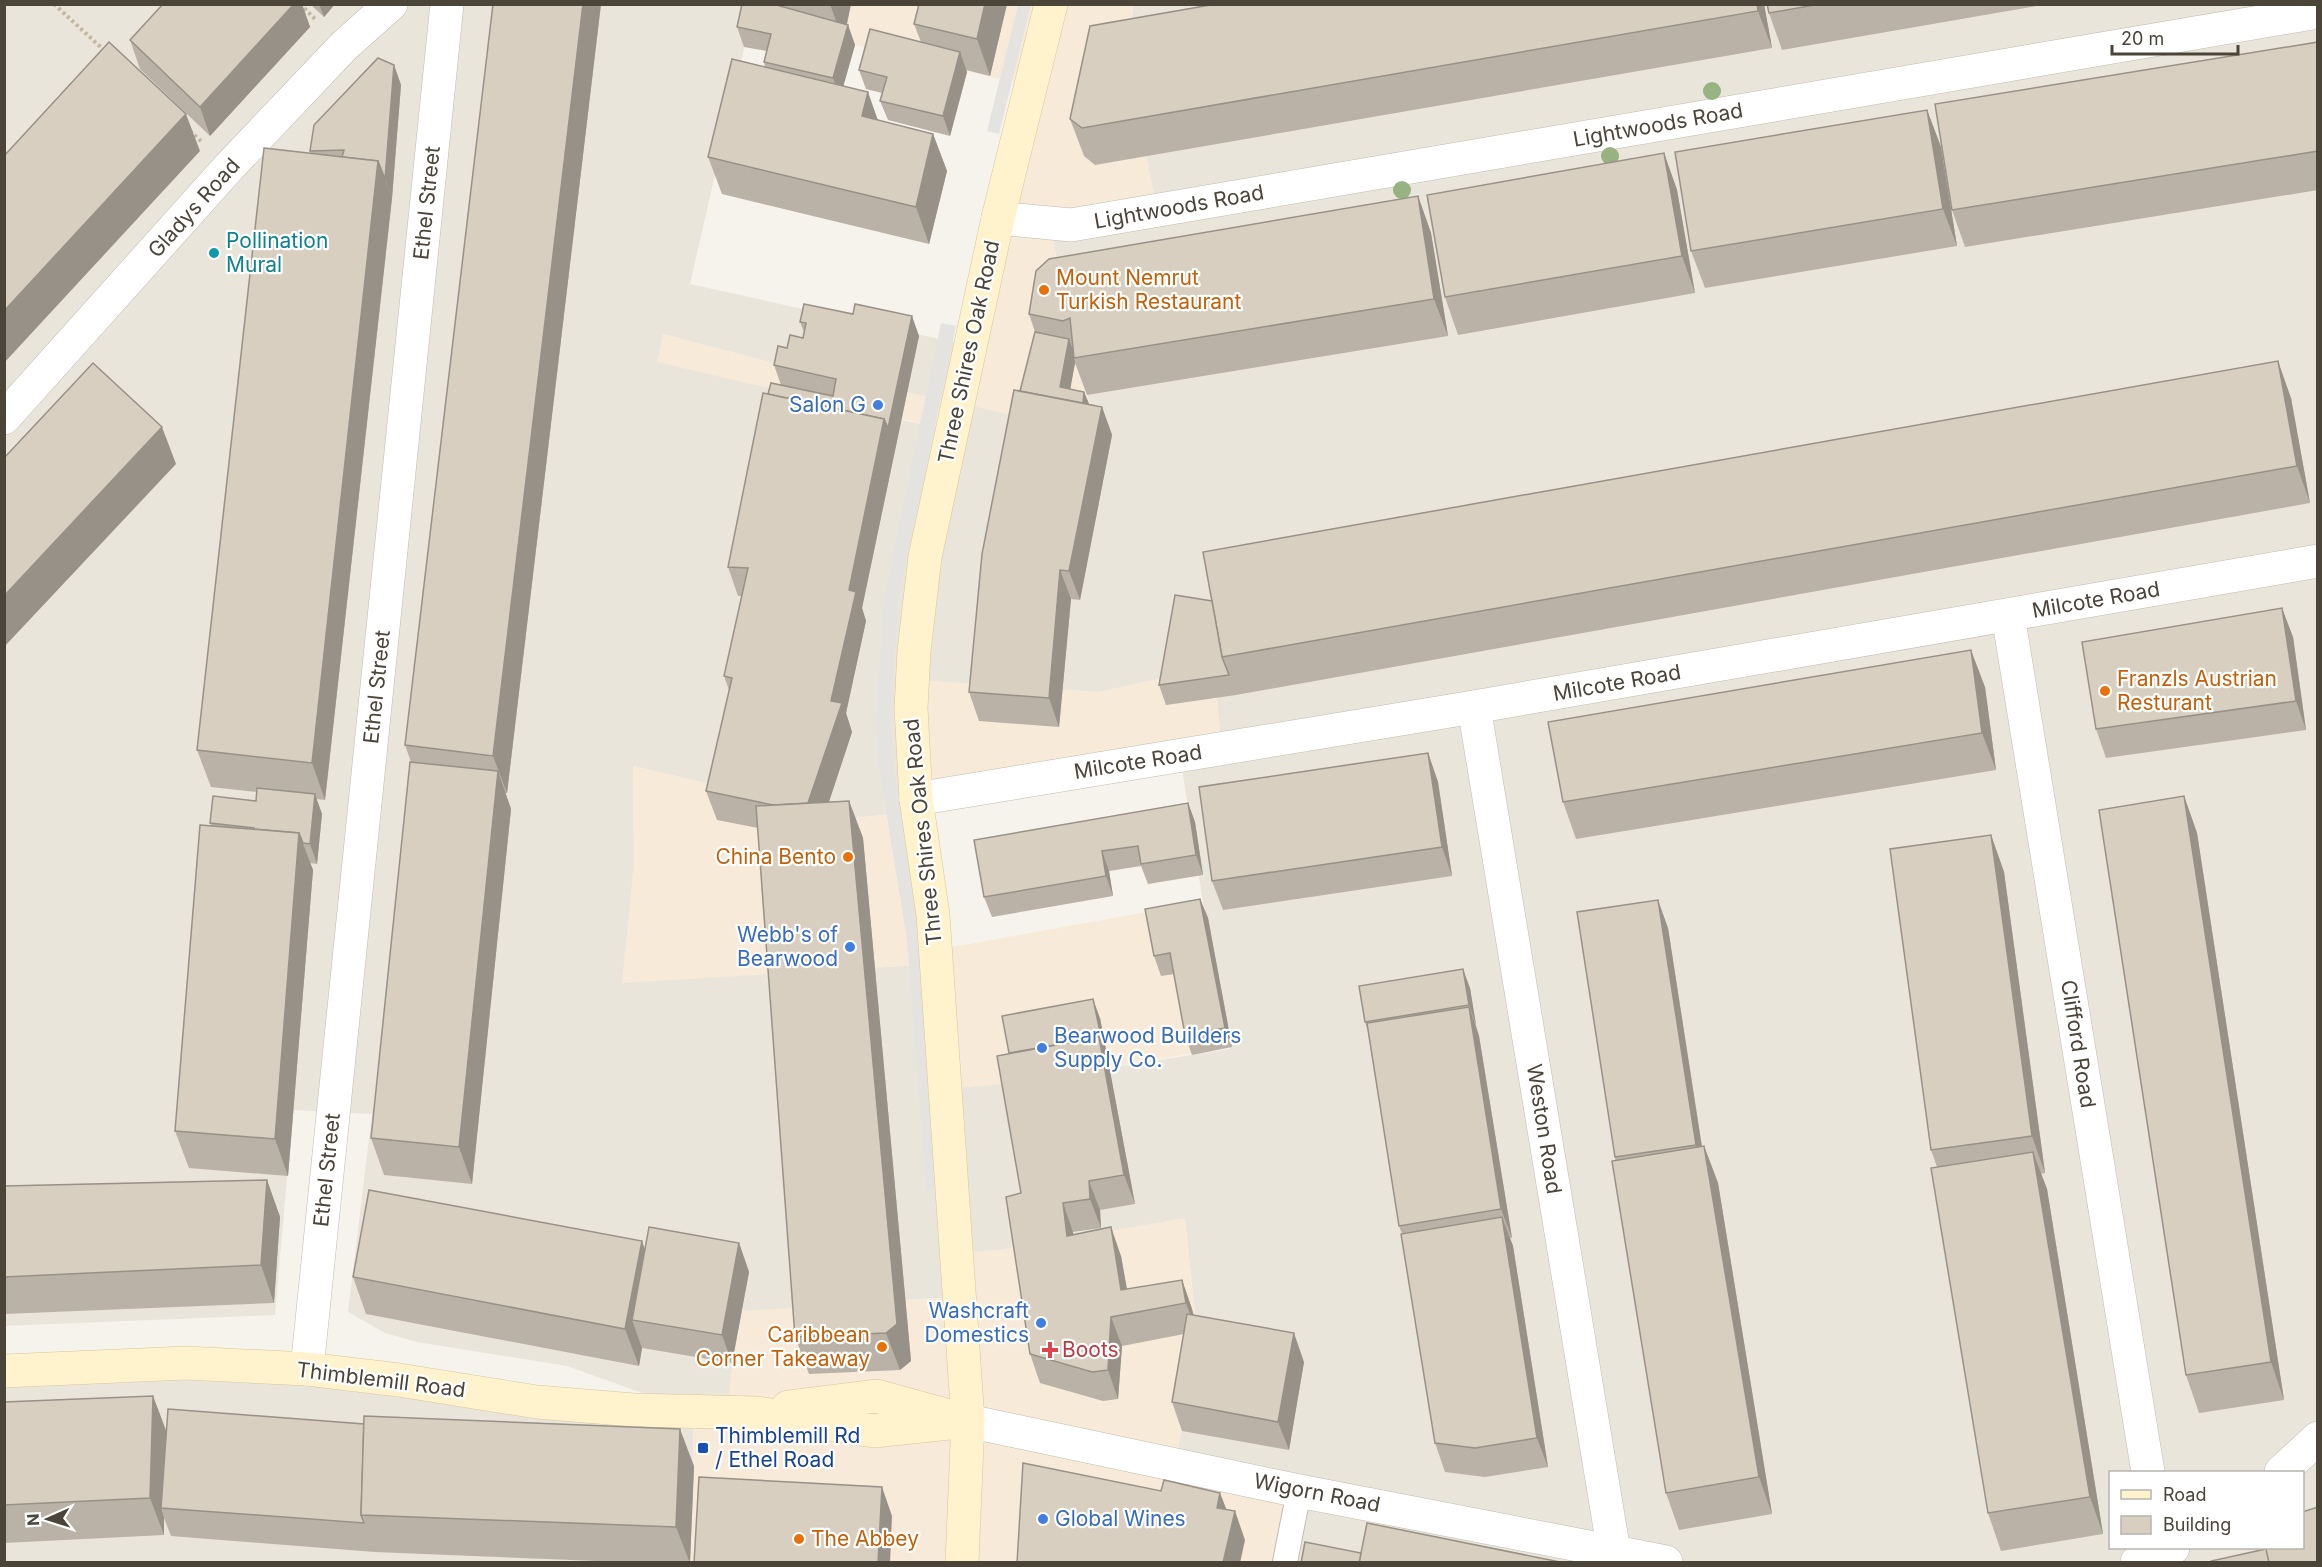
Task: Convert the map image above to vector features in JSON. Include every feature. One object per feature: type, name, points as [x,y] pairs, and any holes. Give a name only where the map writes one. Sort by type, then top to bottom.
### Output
[{"type":"main road","name":"Three Shires Oak Road","points":[[962,1563],[968,1421],[933,915],[916,799],[911,708],[914,651],[925,557],[998,218],[1051,4]]},
{"type":"main road","name":"Thimblemill Road","points":[[4,1371],[186,1363],[307,1369],[399,1380],[537,1402],[634,1410],[757,1413],[874,1431],[968,1421]]},
{"type":"street","name":"Gladys Road","points":[[4,418],[229,167],[344,46],[391,4]]},
{"type":"street","name":"Ethel Street","points":[[307,1369],[447,4]]},
{"type":"street","name":"Lightwoods Road","points":[[998,218],[1071,225],[2318,12]]},
{"type":"street","name":"Milcote Road","points":[[916,799],[1474,707],[2318,561]]},
{"type":"street","name":"Clifford Road","points":[[2008,615],[2148,1471]]},
{"type":"street","name":"Weston Road","points":[[1474,707],[1614,1552]]},
{"type":"street","name":"Wigorn Road","points":[[968,1421],[1299,1491],[1666,1563]]},
{"type":"street","points":[[2283,1471],[2318,1438]]},
{"type":"lane","points":[[1285,1563],[1299,1491]]},
{"type":"path","points":[[54,4],[107,53]]},
{"type":"path","points":[[186,126],[229,167]]},
{"type":"shaded area","points":[[5,5],[754,5],[690,284],[971,346],[1092,411],[1076,358],[1062,296],[1051,223],[1128,59],[1133,5],[2317,5],[2317,1562],[1298,1562],[1312,1493],[1175,1465],[1198,1342],[1185,1219],[999,1250],[957,1253],[960,1297],[905,1300],[727,1412],[694,1412],[690,1562],[5,1562],[5,1371],[186,1363],[692,1411],[567,1366],[417,1342],[385,1333],[348,1312],[372,1114],[293,1110],[275,1315],[5,1326]],"holes":[[[663,334],[785,366],[952,431],[842,407]],[[1214,667],[1180,756],[1205,915],[1230,1049],[1007,1084],[936,964],[779,973],[634,862],[633,766],[855,818],[918,811],[913,680],[1099,692]]]},
{"type":"shaded area","points":[[754,5],[1133,5],[1128,59],[1157,210],[1051,224],[1062,296],[1076,358],[1092,411],[1025,418],[959,403],[952,431],[657,362],[663,334],[785,366],[958,403],[1030,86],[855,45]]},
{"type":"shaded area","points":[[1018,5],[1031,5],[999,134],[987,131]]},
{"type":"shaded area","points":[[941,323],[956,326],[898,600],[891,719],[893,767],[913,872],[940,1187],[926,1189],[907,939],[879,768],[876,718],[884,598]]},
{"type":"shaded area","points":[[1214,667],[1222,749],[916,799],[913,680],[1099,692]]},
{"type":"shaded area","points":[[633,766],[855,818],[918,811],[936,950],[1203,902],[1232,1047],[1007,1084],[945,1089],[936,964],[622,983],[634,862]]},
{"type":"shaded area","points":[[1185,1218],[1198,1342],[1175,1465],[1312,1493],[1298,1562],[690,1562],[694,1412],[727,1412],[732,1363],[742,1311],[960,1297],[957,1253],[999,1250]]},
{"type":"building","points":[[163,4],[294,4],[200,107],[130,40]]},
{"type":"building","points":[[493,4],[583,4],[493,756],[405,745]]},
{"type":"building","points":[[742,4],[773,4],[848,25],[833,78],[764,62],[771,34],[737,27]]},
{"type":"building","points":[[919,4],[985,4],[977,39],[914,24]]},
{"type":"building","points":[[1216,4],[1757,4],[1758,11],[1082,128],[1070,119],[1090,26]]},
{"type":"building","points":[[1767,4],[1820,4],[1769,13]]},
{"type":"building","points":[[870,29],[960,52],[943,116],[880,101],[887,77],[859,70]]},
{"type":"building","points":[[109,42],[186,114],[4,311],[4,156]]},
{"type":"building","points":[[2318,42],[2318,151],[1952,210],[1935,104]]},
{"type":"building","points":[[378,58],[394,65],[385,179],[378,161],[342,157],[344,150],[310,151],[314,125]]},
{"type":"building","points":[[732,59],[868,92],[862,116],[933,134],[916,207],[708,157]]},
{"type":"building","points":[[1927,110],[1943,209],[1691,251],[1675,152]]},
{"type":"building","points":[[264,148],[378,161],[312,763],[197,750]]},
{"type":"building","points":[[1664,153],[1682,256],[1445,297],[1427,195]]},
{"type":"building","points":[[1418,196],[1434,299],[1074,358],[1070,318],[1063,321],[1029,314],[1036,271],[1049,259]]},
{"type":"building","points":[[804,304],[853,314],[855,304],[912,316],[888,428],[884,419],[768,394],[771,383],[833,396],[836,379],[774,365],[778,346],[787,348],[790,335],[803,338],[806,323],[800,322]]},
{"type":"building","points":[[1035,332],[1069,339],[1060,387],[1084,392],[1083,403],[1020,391]]},
{"type":"building","points":[[2278,361],[2297,466],[1222,657],[1203,552]]},
{"type":"building","points":[[93,363],[162,427],[4,596],[4,458]]},
{"type":"building","points":[[1014,390],[1102,407],[1069,571],[1060,570],[1049,698],[969,692],[982,554]]},
{"type":"building","points":[[763,393],[884,419],[849,590],[856,592],[831,701],[842,703],[808,803],[773,805],[706,791],[732,678],[724,676],[748,568],[728,567]]},
{"type":"building","points":[[1175,595],[1212,601],[1222,657],[1229,675],[1159,685]]},
{"type":"building","points":[[2282,608],[2296,701],[2096,729],[2082,642]]},
{"type":"building","points":[[1971,650],[1982,733],[1563,802],[1548,722]]},
{"type":"building","points":[[1428,753],[1442,847],[1212,881],[1199,787]]},
{"type":"building","points":[[410,762],[498,771],[459,1147],[371,1138]]},
{"type":"building","points":[[257,788],[315,794],[310,844],[303,843],[299,833],[210,823],[213,796],[256,801]]},
{"type":"building","points":[[2184,796],[2271,1362],[2186,1375],[2099,810]]},
{"type":"building","points":[[849,801],[897,1324],[886,1333],[795,1337],[756,806]]},
{"type":"building","points":[[1188,803],[1196,855],[1141,864],[1138,846],[1102,851],[1106,876],[984,897],[974,840]]},
{"type":"building","points":[[200,825],[299,833],[275,1139],[175,1131]]},
{"type":"building","points":[[1991,835],[2032,1136],[1931,1150],[1890,849]]},
{"type":"building","points":[[1200,899],[1225,1028],[1185,1035],[1170,953],[1154,956],[1145,909]]},
{"type":"building","points":[[1658,900],[1696,1145],[1615,1157],[1577,912]]},
{"type":"building","points":[[1463,969],[1469,1005],[1365,1022],[1359,986]]},
{"type":"building","points":[[1093,999],[1103,1046],[1099,1037],[1009,1053],[1002,1016]]},
{"type":"building","points":[[1469,1007],[1501,1209],[1399,1226],[1367,1023]]},
{"type":"building","points":[[1099,1037],[1124,1175],[1089,1181],[1090,1199],[1063,1203],[1067,1236],[1111,1227],[1121,1290],[1182,1280],[1186,1303],[1111,1317],[1108,1370],[1092,1372],[1030,1354],[1006,1197],[1021,1193],[997,1056]]},
{"type":"building","points":[[1704,1146],[1759,1477],[1666,1493],[1612,1161]]},
{"type":"building","points":[[2033,1152],[2090,1497],[1988,1513],[1931,1168]]},
{"type":"building","points":[[267,1180],[261,1265],[4,1277],[4,1186]]},
{"type":"building","points":[[369,1190],[642,1241],[625,1329],[353,1277]]},
{"type":"building","points":[[1502,1217],[1537,1438],[1475,1448],[1435,1443],[1401,1234]]},
{"type":"building","points":[[649,1227],[739,1243],[722,1335],[632,1320]]},
{"type":"building","points":[[1187,1314],[1294,1333],[1278,1422],[1172,1402]]},
{"type":"building","points":[[153,1396],[150,1498],[4,1505],[4,1402]]},
{"type":"building","points":[[168,1409],[364,1424],[361,1515],[364,1523],[161,1508]]},
{"type":"building","points":[[364,1416],[680,1429],[676,1527],[361,1515]]},
{"type":"building","points":[[1023,1463],[1161,1491],[1164,1480],[1220,1493],[1217,1508],[1235,1511],[1223,1563],[1017,1563]]},
{"type":"building","points":[[699,1477],[882,1487],[878,1563],[694,1563]]},
{"type":"building","points":[[2318,1507],[2318,1563],[2269,1563],[2265,1549],[2304,1549],[2304,1511]]},
{"type":"building","points":[[1367,1523],[1565,1563],[1359,1563]]},
{"type":"building","points":[[1305,1542],[1361,1553],[1359,1563],[1301,1563]]},
{"type":"building","points":[[2266,1549],[2269,1563],[2211,1563],[2211,1561]]},
{"type":"place","name":"Pollination Mural","points":[[214,253]]},
{"type":"place","name":"Mount Nemrut Turkish Restaurant","points":[[1044,290]]},
{"type":"place","name":"Salon G","points":[[878,405]]},
{"type":"place","name":"Franzls Austrian Resturant","points":[[2105,691]]},
{"type":"place","name":"China Bento","points":[[848,857]]},
{"type":"place","name":"Webb's of Bearwood","points":[[850,947]]},
{"type":"place","name":"Bearwood Builders Supply Co.","points":[[1042,1048]]},
{"type":"place","name":"Washcraft Domestics","points":[[1041,1323]]},
{"type":"place","name":"Caribbean Corner Takeaway","points":[[882,1347]]},
{"type":"place","name":"Boots","points":[[1050,1350]]},
{"type":"place","name":"Thimblemill Rd / Ethel Road","points":[[703,1448]]},
{"type":"place","name":"Global Wines","points":[[1043,1519]]},
{"type":"place","name":"The Abbey","points":[[799,1539]]}]
